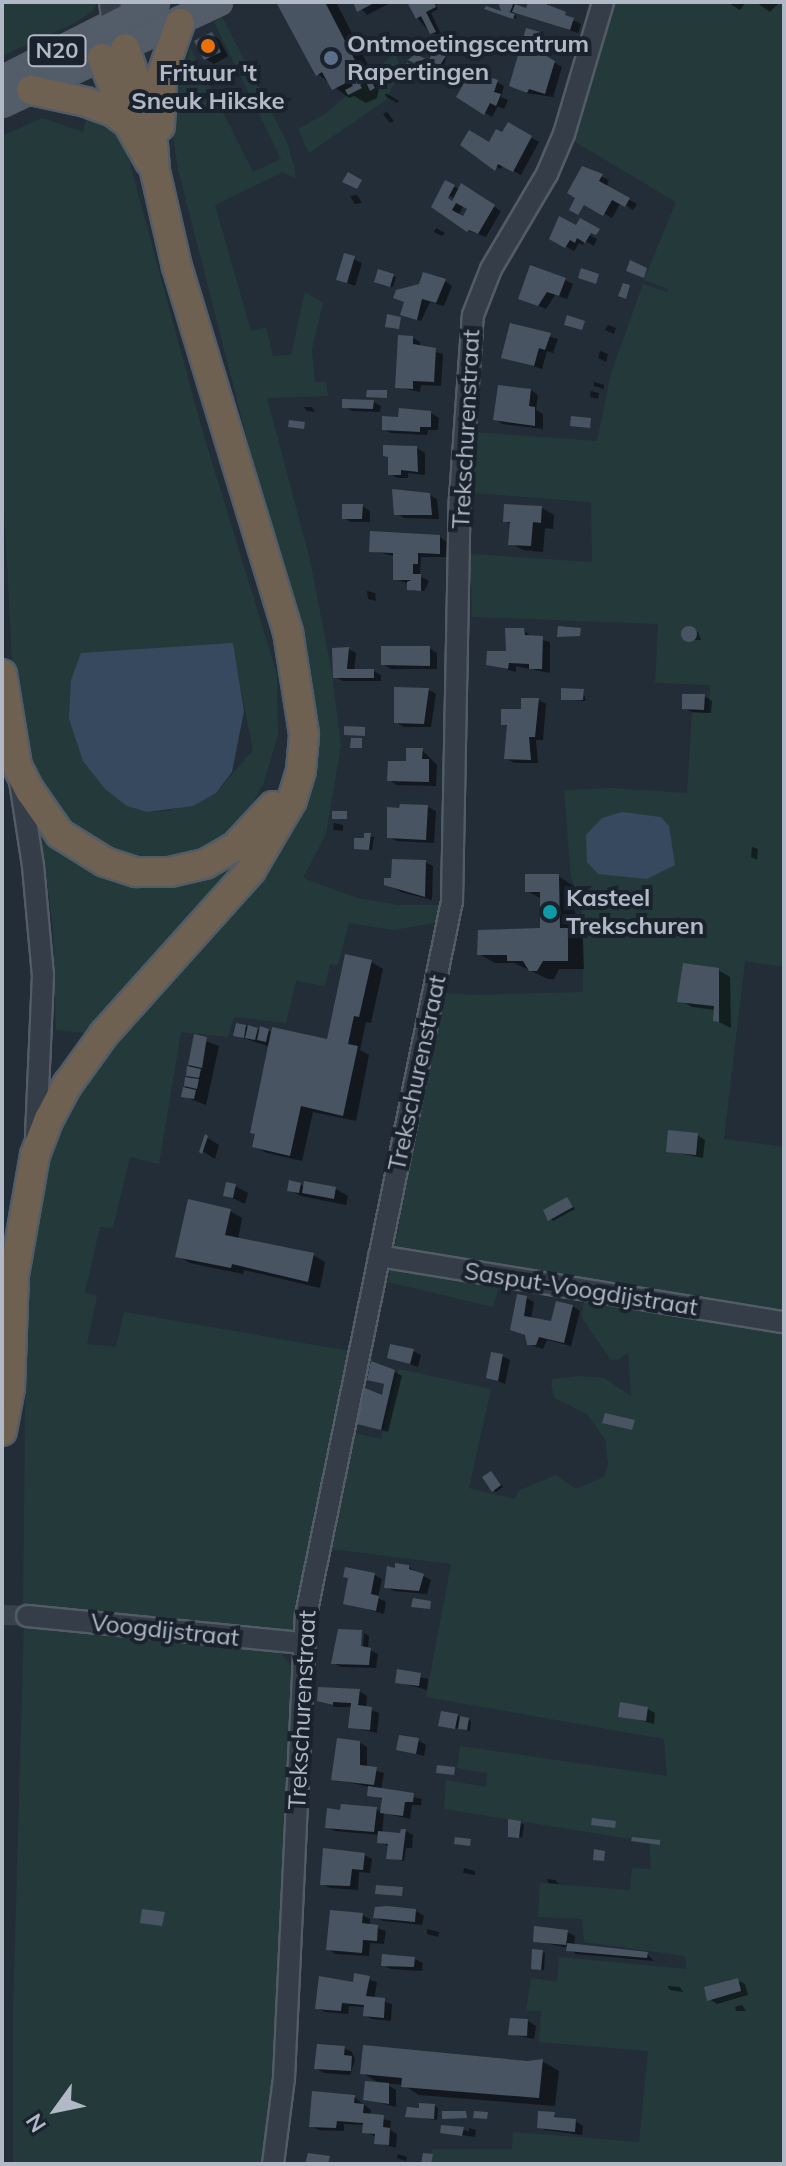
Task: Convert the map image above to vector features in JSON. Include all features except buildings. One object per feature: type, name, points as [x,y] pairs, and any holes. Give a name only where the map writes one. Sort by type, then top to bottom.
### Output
[{"type":"highway","points":[[155,171],[162,74],[180,23]]},
{"type":"highway","points":[[113,33],[128,123],[155,171]]},
{"type":"highway","points":[[2,1431],[10,1388],[14,1275],[35,1155],[49,1119],[85,1058],[251,870],[292,800],[301,770],[304,734],[288,632],[202,353],[155,171],[152,130],[113,33]]},
{"type":"highway","points":[[31,90],[86,102],[113,112],[128,123]]},
{"type":"highway","points":[[2,674],[17,766],[41,811],[60,834],[93,856],[136,872],[170,872],[205,864],[235,847],[272,808],[288,768],[300,698]]},
{"type":"main road","name":"N20","points":[[2,104],[31,90],[156,2]]},
{"type":"main road","name":"N20","points":[[2,80],[113,33],[180,23],[219,2]]},
{"type":"street","name":"Trekschurenstraat","points":[[273,2164],[284,2078],[304,1643],[317,1548],[452,901],[460,499],[473,315],[491,269],[547,174],[564,134],[603,2]]},
{"type":"street","points":[[17,766],[33,866],[43,975],[35,1155]]},
{"type":"street","name":"Sasput-Voogdijstraat","points":[[379,1256],[784,1322]]},
{"type":"street","name":"Voogdijstraat","points":[[27,1616],[304,1643]]},
{"type":"green space","points":[[2,2],[97,2],[93,11],[75,23],[2,56]]},
{"type":"green space","points":[[612,2],[784,2],[784,967],[745,961],[724,1139],[784,1147],[784,1317],[503,1274],[493,1307],[388,1282],[443,993],[583,992],[582,905],[571,877],[564,790],[612,788],[687,793],[692,713],[708,713],[710,685],[655,683],[658,624],[472,617],[470,554],[592,562],[591,502],[472,493],[473,432],[597,441],[611,373],[643,284],[667,292],[668,289],[644,280],[676,202],[572,140]]},
{"type":"green space","points":[[222,17],[287,142],[295,171],[295,178],[283,172],[215,205],[251,331],[266,327],[273,356],[291,355],[305,292],[323,303],[312,349],[315,382],[326,382],[328,396],[267,398],[310,560],[332,673],[341,746],[326,834],[303,878],[357,898],[398,905],[441,905],[439,922],[394,930],[349,923],[338,965],[330,964],[325,986],[296,981],[286,1023],[234,1017],[228,1037],[181,1032],[159,1164],[130,1157],[113,1228],[100,1227],[85,1292],[97,1296],[87,1344],[116,1347],[124,1312],[350,1351],[294,1633],[23,1610],[27,1245],[56,1129],[95,1061],[296,809],[303,658],[178,169],[166,91],[170,72],[184,74],[190,47],[253,172],[281,159],[214,22]]},
{"type":"green space","points":[[395,53],[401,69],[386,100],[309,153],[298,129],[325,114]]},
{"type":"green space","points":[[88,111],[117,127],[129,160],[203,433],[277,674],[278,735],[264,782],[244,820],[213,845],[182,857],[142,858],[112,850],[85,834],[69,818],[50,795],[27,754],[13,677],[2,470],[2,136],[42,118],[83,132]],"holes":[[[232,643],[253,750],[216,793],[168,811],[147,812],[128,806]]]},
{"type":"green space","points":[[39,823],[108,873],[254,848],[94,1034],[56,1030],[53,927]]},
{"type":"green space","points":[[584,1298],[784,1329],[784,2164],[430,2164],[432,2149],[512,2149],[513,2132],[639,2142],[648,2051],[539,2042],[541,2011],[526,2011],[531,1978],[557,1982],[559,1957],[686,1969],[685,1956],[584,1942],[582,1919],[538,1917],[540,1883],[630,1890],[632,1868],[651,1869],[649,1842],[444,1809],[446,1780],[486,1787],[487,1773],[457,1768],[460,1746],[667,1776],[664,1739],[426,1697],[451,1564],[330,1549],[350,1432],[381,1439],[399,1369],[491,1389],[469,1488],[514,1499],[520,1490],[556,1475],[576,1489],[604,1477],[608,1464],[605,1439],[587,1414],[555,1398],[551,1384],[553,1379],[579,1376],[604,1378],[631,1396],[628,1352],[620,1359],[611,1360],[582,1318]]},
{"type":"green space","points":[[24,1624],[278,1649],[291,1666],[271,2125],[264,2164],[13,2164],[13,2012]]},
{"type":"water","points":[[233,643],[244,711],[232,772],[216,793],[193,806],[147,812],[127,806],[105,789],[83,761],[69,719],[71,680],[81,653]]},
{"type":"water","points":[[622,812],[661,817],[669,826],[675,865],[647,879],[598,874],[587,862],[586,835],[602,818]]},
{"type":"tunnel","points":[[2,1615],[27,1616]]},
{"type":"place","name":"Frituur 't Sneuk Hikske","points":[[208,46]]},
{"type":"place","name":"Ontmoetingscentrum Rapertingen","points":[[331,58]]},
{"type":"place","name":"Kasteel Trekschuren","points":[[550,912]]}]
